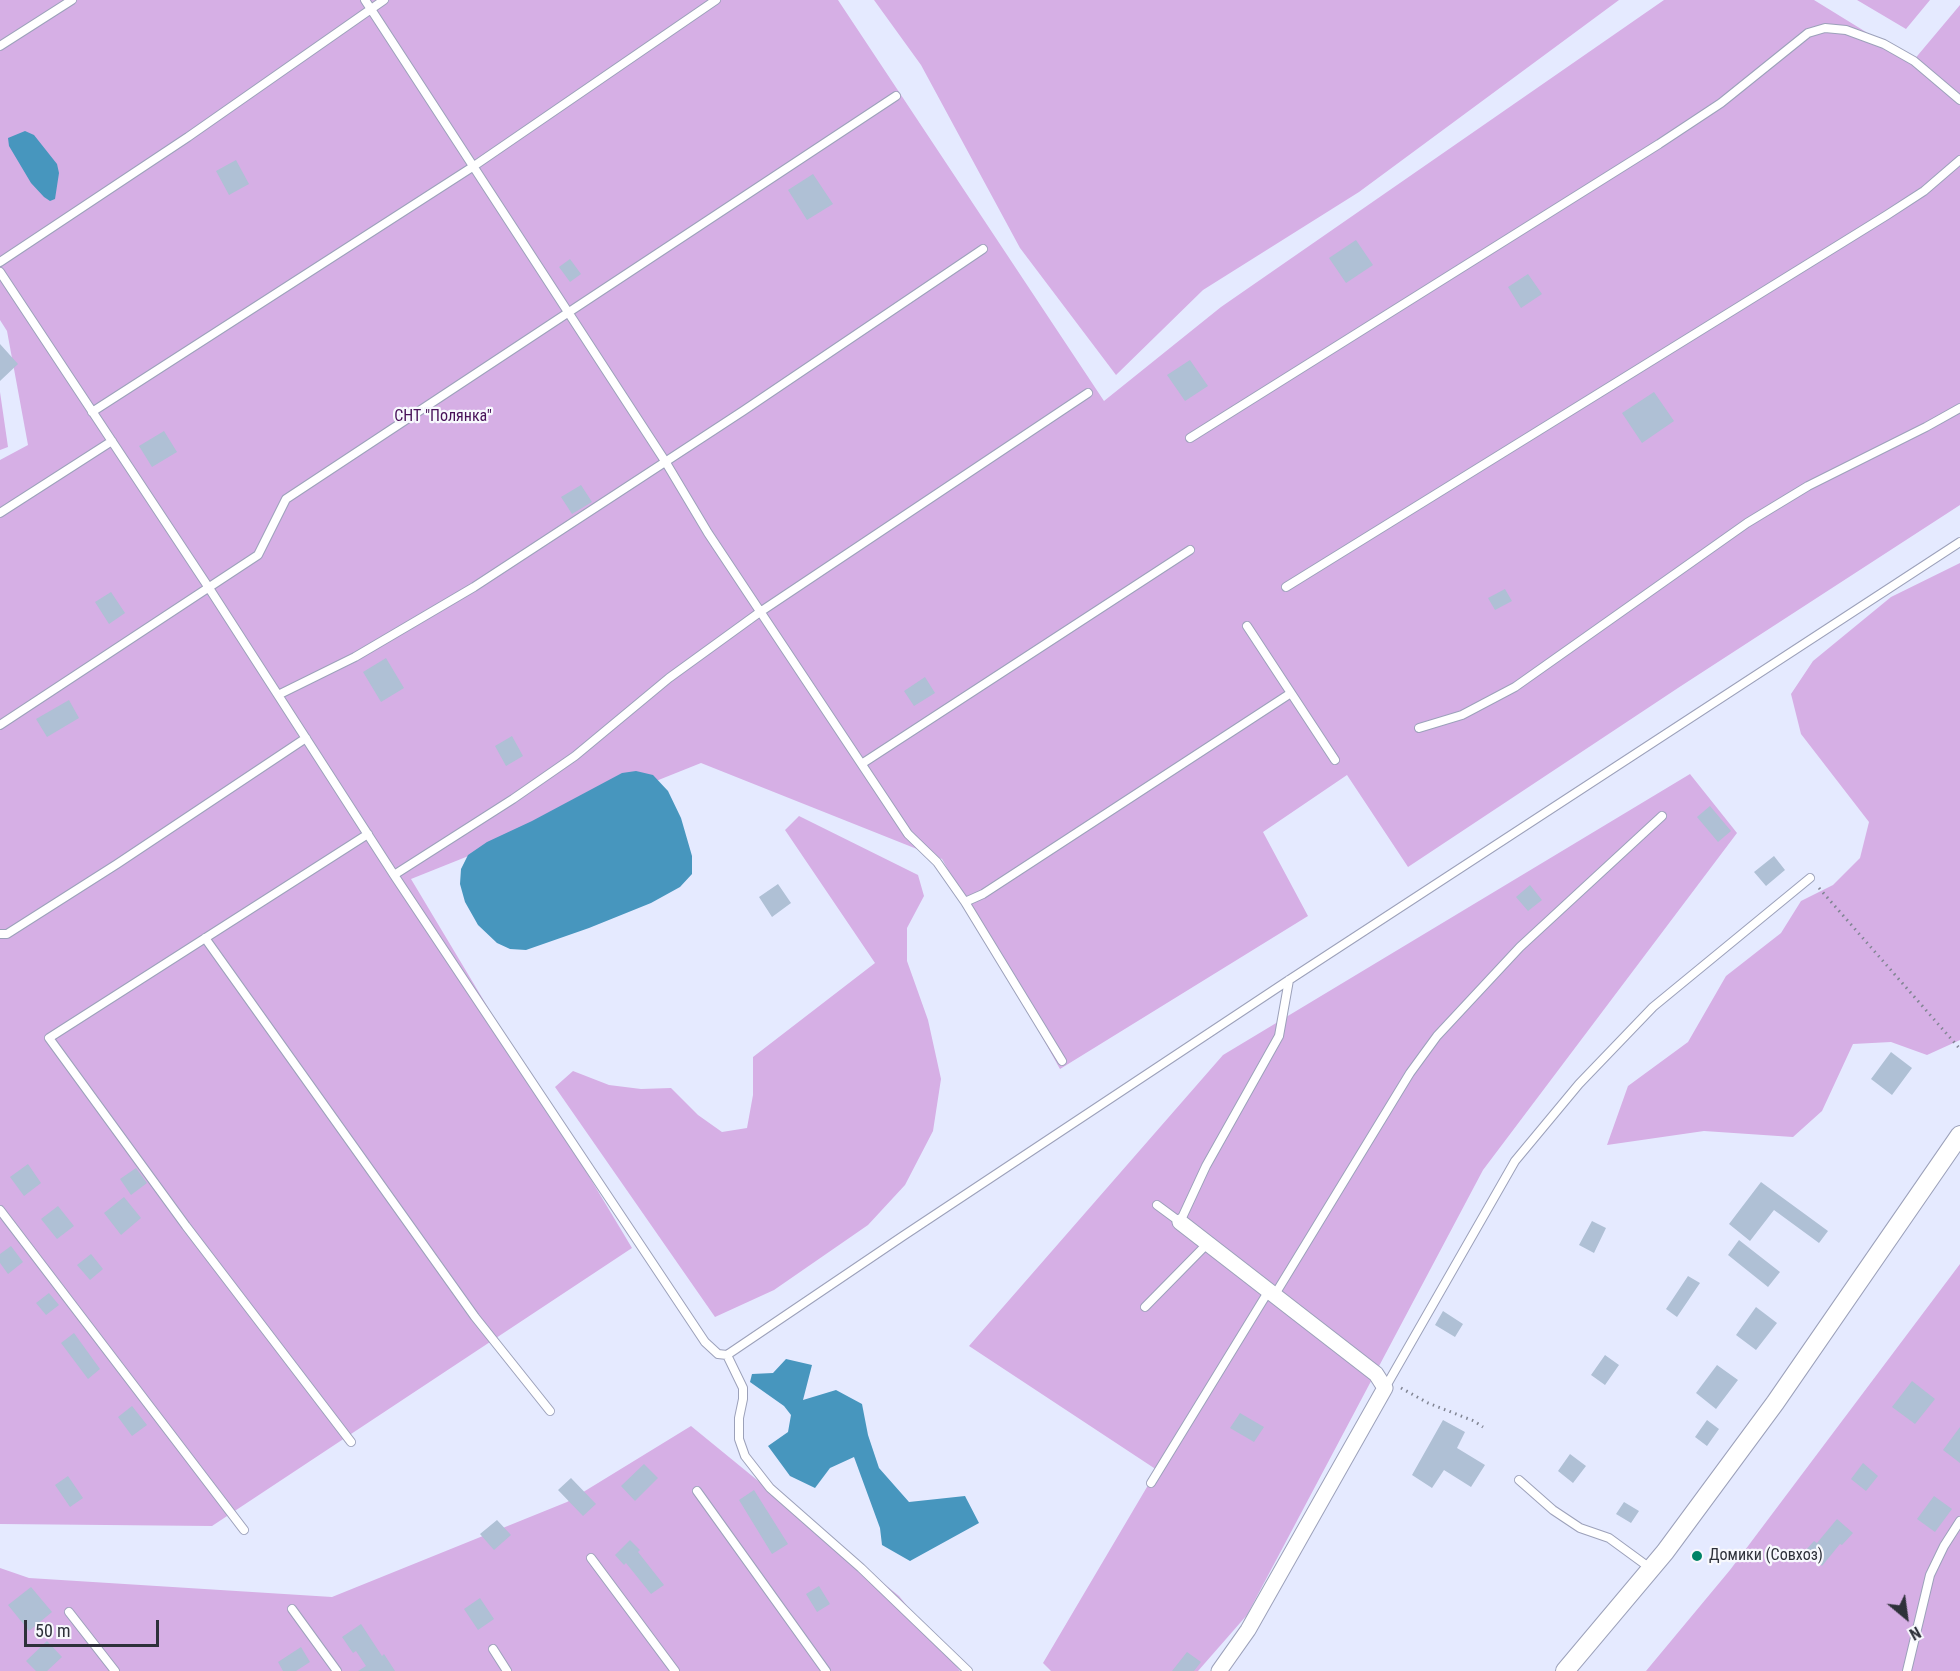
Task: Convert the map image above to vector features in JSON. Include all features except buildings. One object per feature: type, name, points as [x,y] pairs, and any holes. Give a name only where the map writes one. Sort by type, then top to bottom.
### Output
[{"type":"street","points":[[1565,1671],[1651,1569],[1774,1403],[1960,1135]]},
{"type":"street","points":[[1180,1222],[1376,1374],[1387,1386],[1248,1630],[1219,1671]]},
{"type":"lane","points":[[0,46],[72,0]]},
{"type":"lane","points":[[365,0],[665,461],[708,533],[753,598],[760,612],[863,763],[908,834],[937,862],[965,902],[1062,1061]]},
{"type":"lane","points":[[0,262],[188,137],[384,0]]},
{"type":"lane","points":[[92,412],[474,166],[716,0]]},
{"type":"lane","points":[[1190,438],[1659,144],[1721,103],[1808,33],[1825,28],[1846,30],[1884,44],[1914,61],[1960,100]]},
{"type":"lane","points":[[0,725],[258,555],[286,499],[896,96]]},
{"type":"lane","points":[[1286,587],[1887,215],[1924,191],[1960,160]]},
{"type":"lane","points":[[278,695],[355,657],[474,587],[983,249]]},
{"type":"lane","points":[[0,272],[209,588],[394,875],[705,1342],[718,1354],[728,1355],[1289,980],[1960,542]]},
{"type":"lane","points":[[394,875],[513,799],[575,756],[669,678],[760,612],[1088,393]]},
{"type":"lane","points":[[1419,728],[1462,715],[1515,687],[1747,524],[1808,486],[1960,408]]},
{"type":"lane","points":[[0,513],[112,441]]},
{"type":"lane","points":[[863,763],[1190,550]]},
{"type":"lane","points":[[1247,626],[1335,760]]},
{"type":"lane","points":[[965,902],[984,894],[1291,693]]},
{"type":"lane","points":[[0,934],[7,934],[107,870],[306,738]]},
{"type":"lane","points":[[1151,1483],[1410,1073],[1437,1036],[1520,947],[1662,816]]},
{"type":"lane","points":[[351,1442],[186,1226],[49,1038],[368,834]]},
{"type":"lane","points":[[1387,1386],[1515,1161],[1579,1084],[1653,1007],[1810,878]]},
{"type":"lane","points":[[205,938],[468,1307],[550,1411]]},
{"type":"lane","points":[[1157,1205],[1180,1222],[1206,1166],[1279,1036],[1289,980]]},
{"type":"lane","points":[[0,1210],[243,1530]]},
{"type":"lane","points":[[1145,1307],[1207,1244]]},
{"type":"lane","points":[[728,1355],[743,1388],[739,1439],[745,1456],[770,1488],[861,1568],[968,1671]]},
{"type":"lane","points":[[1519,1480],[1553,1510],[1580,1528],[1609,1538],[1651,1569]]},
{"type":"lane","points":[[697,1491],[826,1671]]},
{"type":"lane","points":[[1907,1671],[1930,1575],[1944,1546],[1960,1521]]},
{"type":"lane","points":[[591,1558],[675,1671]]},
{"type":"lane","points":[[292,1609],[337,1671]]},
{"type":"lane","points":[[69,1612],[115,1671]]},
{"type":"lane","points":[[493,1648],[507,1671]]},
{"type":"path","points":[[1810,878],[1960,1049]]},
{"type":"path","points":[[1387,1386],[1394,1385],[1428,1403],[1474,1420],[1483,1427]]},
{"type":"green space","name":"СНТ \"Полянка\"","points":[[0,0],[838,0],[1104,401],[1221,307],[1664,0],[1814,0],[1913,61],[1960,5],[1960,505],[1408,867],[1347,775],[1263,832],[1308,916],[1060,1069],[942,859],[701,763],[411,879],[632,1248],[212,1526],[0,1524],[0,460],[28,445],[7,331],[0,320]]},
{"type":"green space","points":[[874,0],[1619,0],[1359,192],[1203,290],[1116,375],[1020,248],[921,65]]},
{"type":"green space","points":[[1857,0],[1930,0],[1906,29]]},
{"type":"green space","points":[[0,392],[8,447],[0,450]]},
{"type":"green space","points":[[1960,563],[1960,1040],[1927,1055],[1891,1042],[1853,1044],[1822,1111],[1793,1137],[1704,1131],[1607,1145],[1628,1086],[1688,1042],[1726,976],[1781,933],[1801,901],[1833,885],[1860,858],[1869,822],[1801,734],[1791,694],[1813,661],[1891,597]]},
{"type":"green space","points":[[1690,774],[1737,833],[1483,1170],[1247,1615],[1198,1671],[1051,1671],[1043,1663],[1157,1470],[969,1346],[1223,1055]]},
{"type":"green space","points":[[799,816],[918,875],[924,896],[907,928],[907,961],[928,1020],[941,1079],[933,1131],[905,1185],[868,1225],[774,1290],[715,1317],[555,1087],[573,1071],[609,1085],[641,1089],[671,1088],[698,1115],[722,1132],[747,1128],[753,1095],[753,1057],[875,963],[785,830]]},
{"type":"green space","points":[[1960,1264],[1960,1671],[1646,1671],[1730,1570]]},
{"type":"green space","points":[[691,1426],[899,1596],[960,1671],[0,1671],[0,1568],[29,1578],[332,1597],[567,1502]]},
{"type":"water","points":[[25,131],[34,135],[57,164],[59,173],[55,199],[50,201],[31,183],[9,146],[8,138]]},
{"type":"water","points":[[636,771],[653,775],[668,791],[681,818],[692,856],[692,874],[680,887],[651,903],[589,928],[526,950],[510,949],[497,943],[478,925],[465,902],[460,884],[461,869],[468,855],[487,842],[622,773]]},
{"type":"water","points":[[786,1359],[812,1365],[803,1400],[836,1390],[862,1404],[868,1435],[879,1468],[909,1502],[965,1496],[979,1523],[910,1561],[882,1545],[880,1528],[854,1457],[830,1468],[815,1488],[790,1476],[768,1446],[788,1432],[791,1415],[784,1406],[750,1382],[752,1374],[773,1373]]},
{"type":"place","name":"Домики (Совхоз)","points":[[1697,1556]]}]
